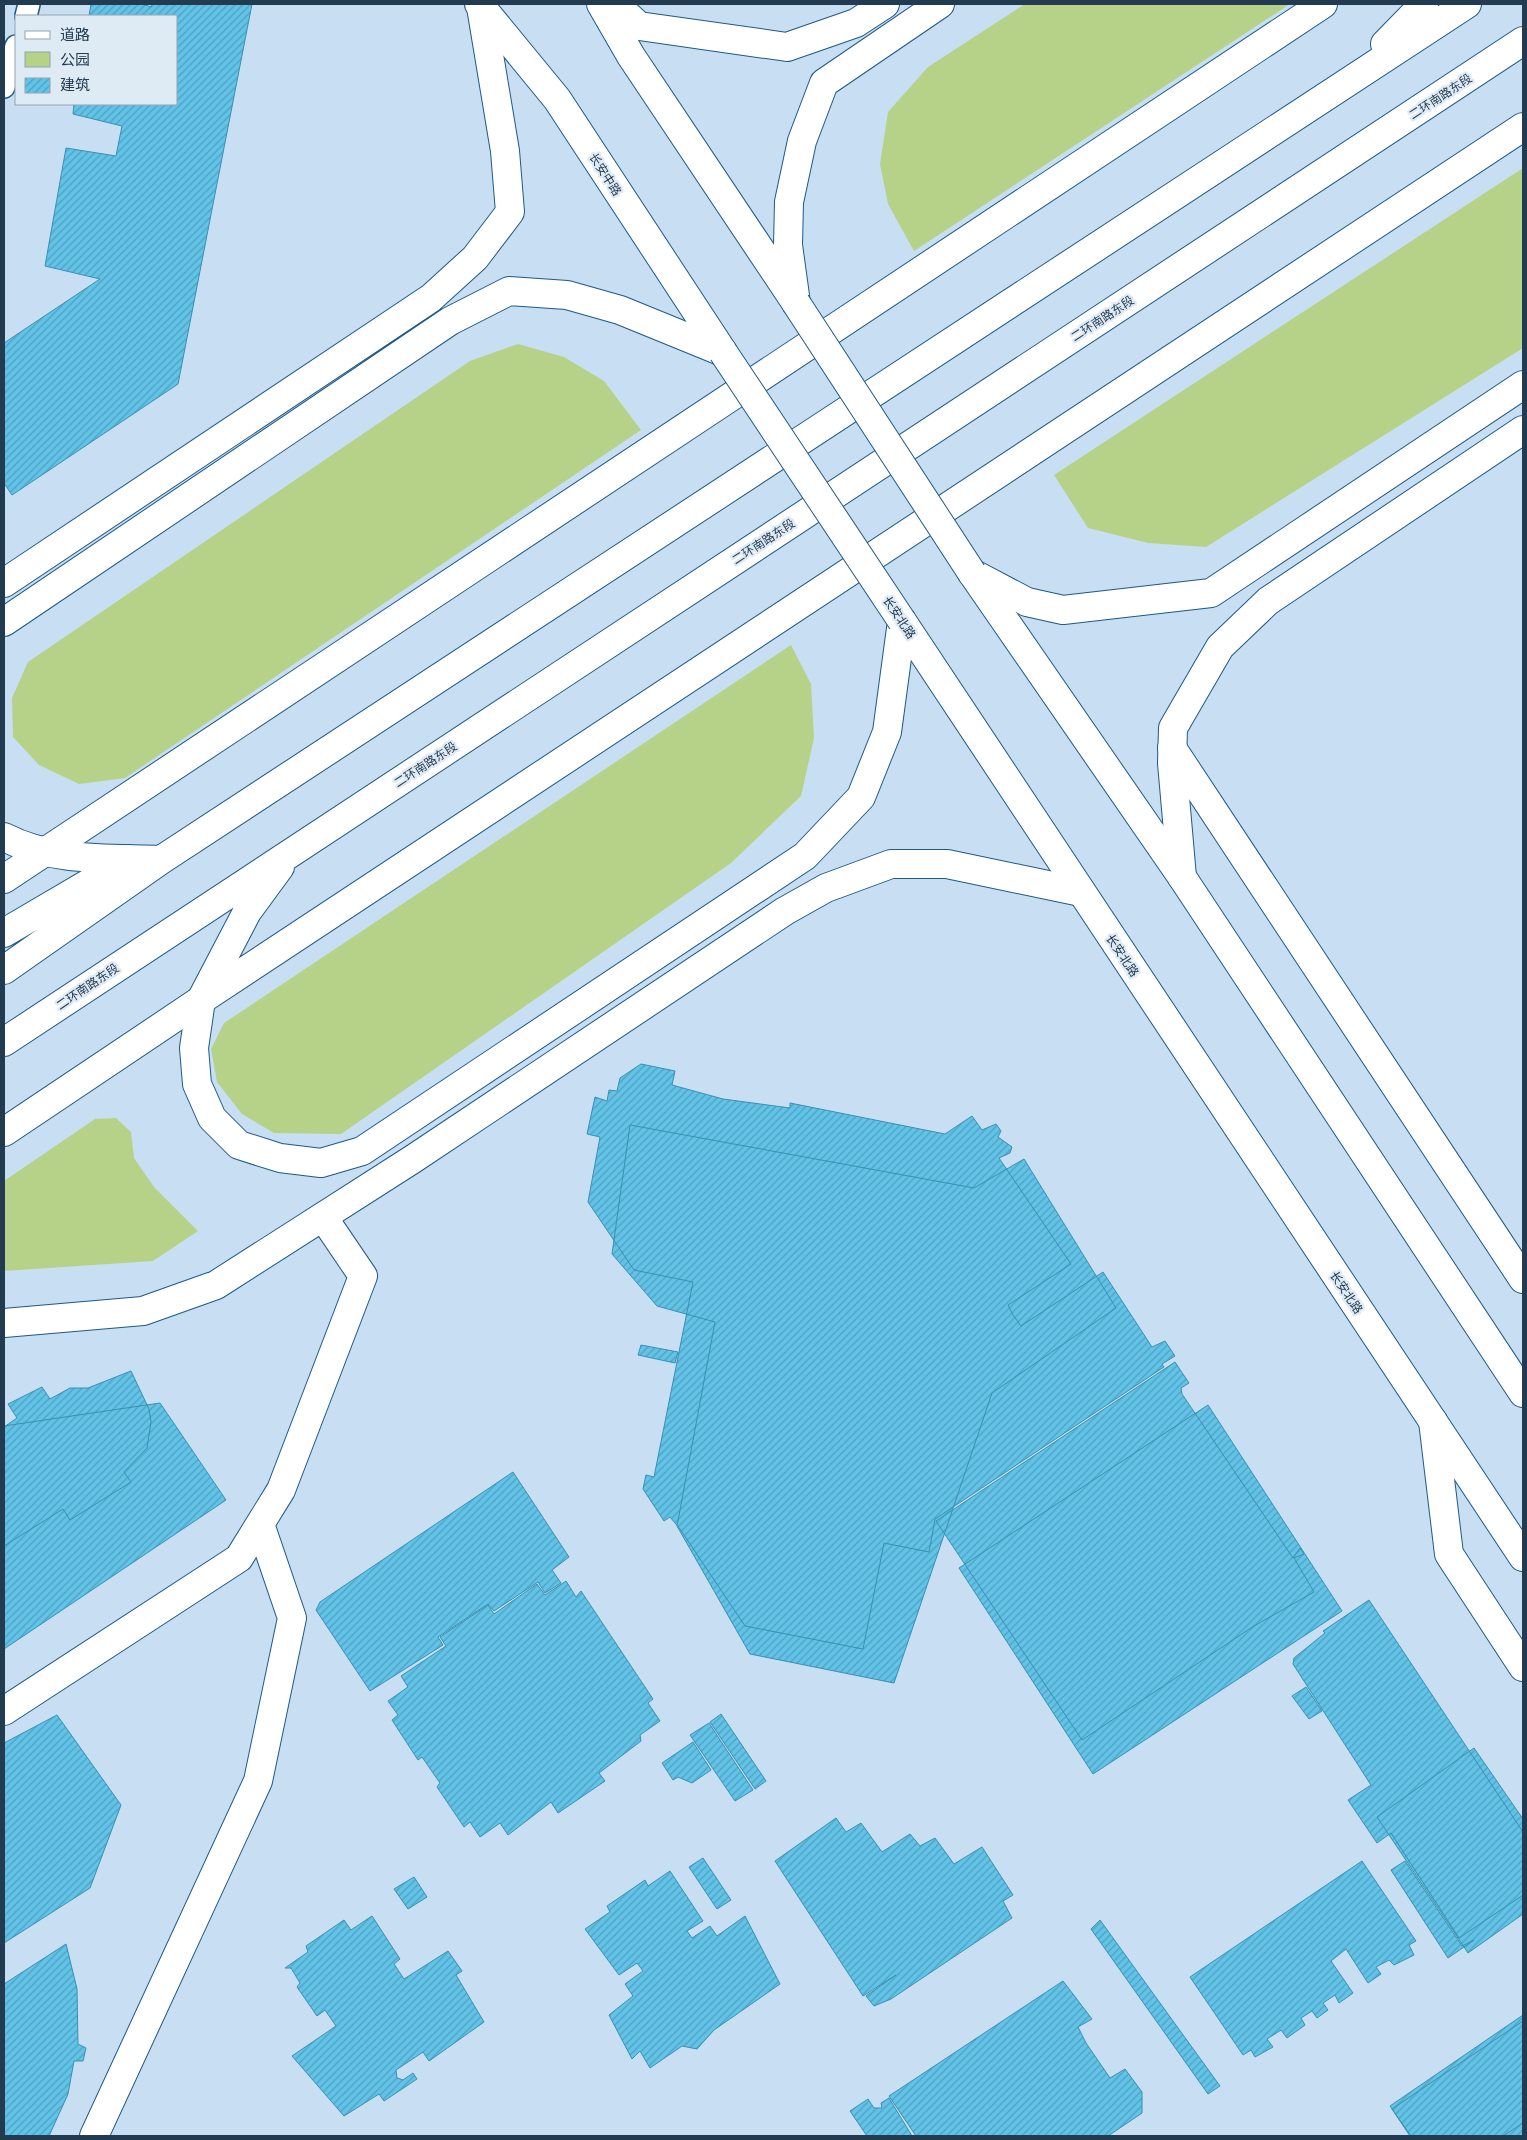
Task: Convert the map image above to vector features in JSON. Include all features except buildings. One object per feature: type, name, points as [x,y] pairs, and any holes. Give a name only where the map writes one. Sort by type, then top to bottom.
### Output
[{"type":"main road","points":[[601,4],[631,56],[796,303],[972,573],[1182,877],[1523,1393]]},
{"type":"main road","points":[[615,4],[639,26],[787,47],[856,23],[885,4]]},
{"type":"main road","points":[[796,303],[788,245],[789,202],[802,141],[824,83],[940,4]]},
{"type":"main road","points":[[4,879],[1323,4]]},
{"type":"main road","points":[[1351,80],[1424,4]]},
{"type":"main road","points":[[4,970],[161,860],[1467,4]]},
{"type":"main road","points":[[4,583],[431,298],[475,258],[510,212],[505,151],[480,6]]},
{"type":"main road","name":"长安中路","points":[[480,6],[557,99],[723,352]]},
{"type":"main road","name":"二环南路东段","points":[[4,1042],[1523,41]]},
{"type":"main road","points":[[4,1132],[1523,127]]},
{"type":"main road","points":[[4,622],[450,321],[509,291],[567,295],[594,302],[620,310],[723,352]]},
{"type":"main road","name":"长安北路","points":[[723,352],[1523,1557]]},
{"type":"main road","points":[[972,573],[1026,602],[1063,610],[1211,594],[1523,385]]},
{"type":"main road","points":[[1182,877],[1172,748],[1173,728],[1220,647],[1268,601],[1523,430]]},
{"type":"main road","points":[[291,852],[247,912],[201,1000],[194,1048],[197,1084],[212,1118],[239,1145],[280,1158],[321,1163],[362,1151],[804,856],[861,797],[887,732],[902,621]]},
{"type":"main road","points":[[1172,748],[1523,1279]]},
{"type":"main road","points":[[4,837],[15,843],[65,856],[161,860]]},
{"type":"main road","points":[[4,933],[130,859]]},
{"type":"main road","points":[[4,1323],[143,1311],[216,1285],[413,1160],[785,911],[826,888],[891,864],[948,864],[1081,892]]},
{"type":"main road","points":[[4,1712],[239,1558],[281,1490],[363,1276],[323,1217]]},
{"type":"main road","points":[[1433,1421],[1449,1554],[1523,1667]]},
{"type":"main road","points":[[94,2136],[258,1782],[292,1618],[260,1524]]},
{"type":"lane","points":[[4,87],[15,49]]},
{"type":"green space","points":[[1025,4],[1290,4],[914,251],[888,204],[880,164],[888,112],[928,67]]},
{"type":"green space","points":[[1523,168],[1523,348],[1206,547],[1148,543],[1088,528],[1054,475]]},
{"type":"green space","points":[[518,344],[564,357],[604,381],[641,430],[125,778],[79,784],[39,765],[13,737],[12,698],[28,662],[470,361]]},
{"type":"green space","points":[[791,645],[811,684],[814,738],[801,796],[731,863],[341,1134],[274,1133],[242,1114],[217,1082],[211,1049],[224,1023]]},
{"type":"green space","points":[[116,1118],[131,1132],[134,1158],[154,1187],[198,1231],[153,1261],[4,1271],[4,1181],[95,1119]]}]
